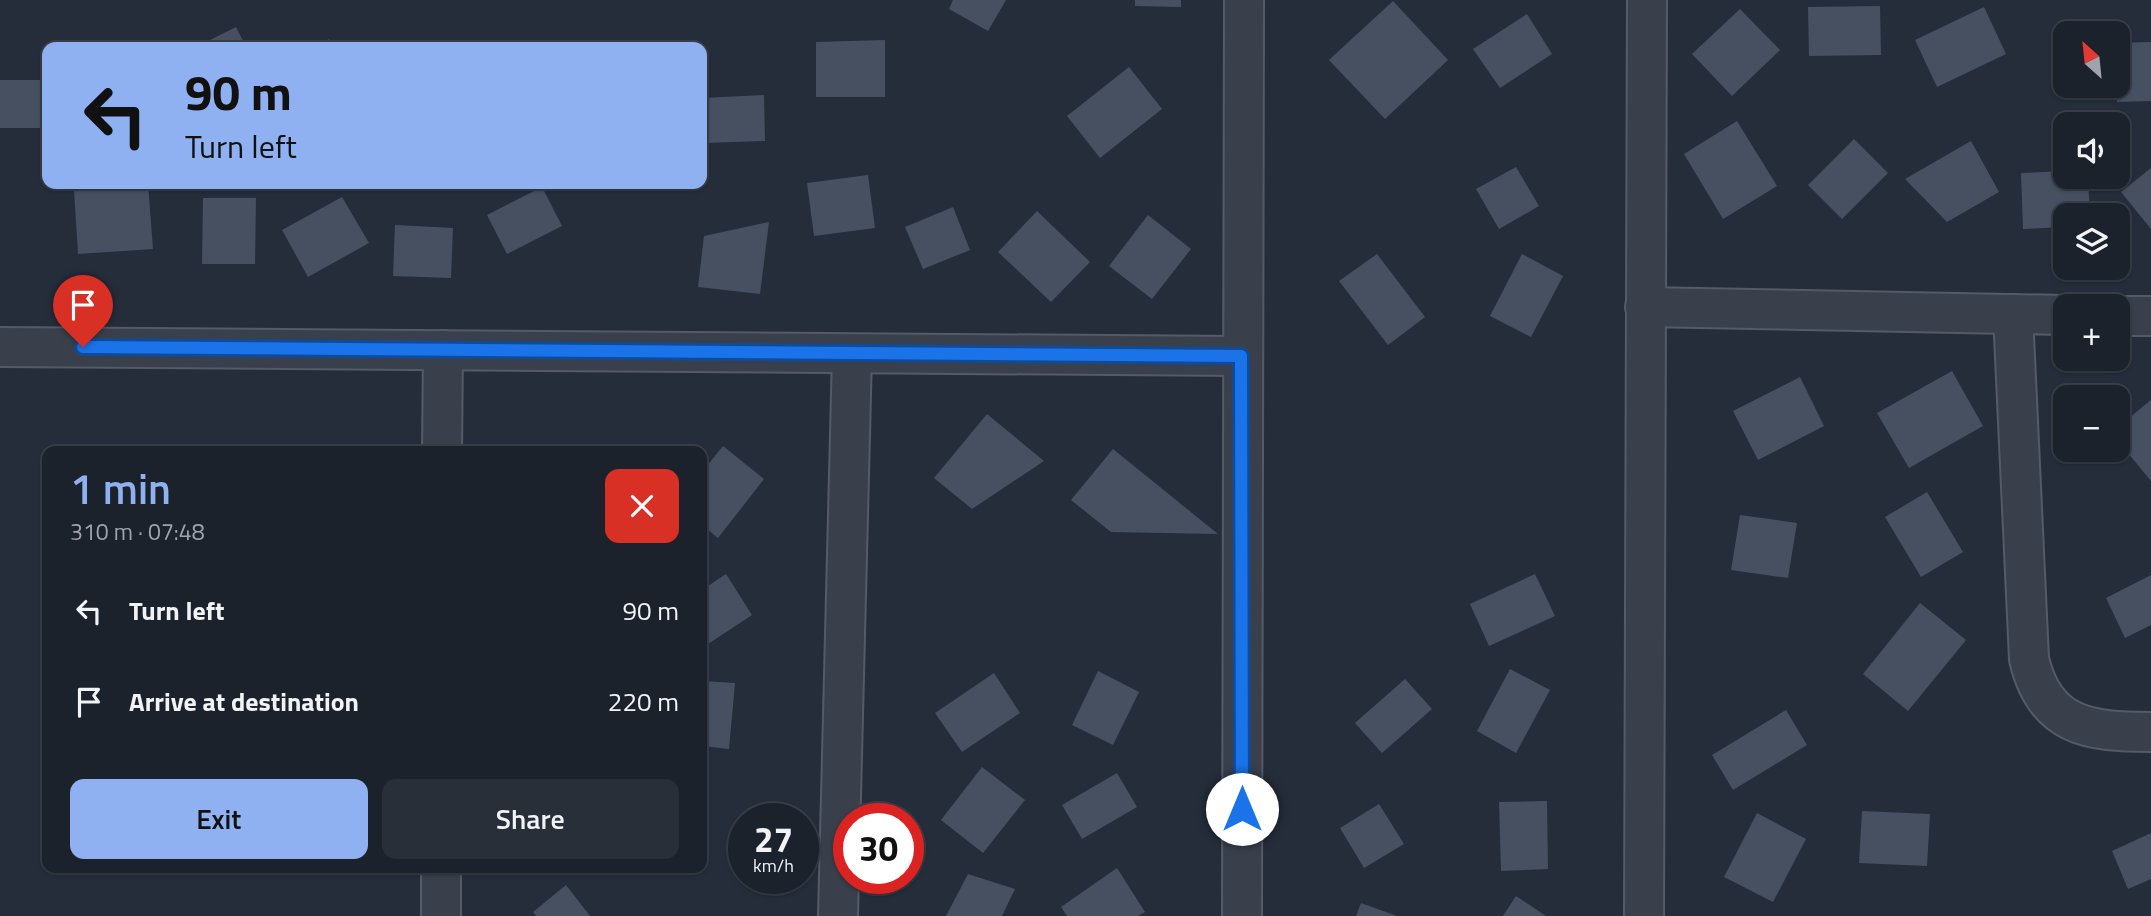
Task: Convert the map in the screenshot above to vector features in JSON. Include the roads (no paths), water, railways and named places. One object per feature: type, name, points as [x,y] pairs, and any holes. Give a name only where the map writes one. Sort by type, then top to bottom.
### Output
[{"type":"street","points":[[1242,916],[1241,356],[1244,0]]},
{"type":"street","points":[[1644,916],[1647,0]]},
{"type":"street","points":[[1645,307],[2053,315]]},
{"type":"street","points":[[2013,314],[2029,659],[2034,683],[2046,700],[2066,718],[2087,727],[2116,732],[2151,732]]},
{"type":"street","points":[[2130,316],[2151,316]]},
{"type":"street","points":[[0,347],[1241,356]]},
{"type":"street","points":[[442,446],[443,350]]},
{"type":"street","points":[[838,916],[852,354]]},
{"type":"street","points":[[441,873],[441,916]]}]
